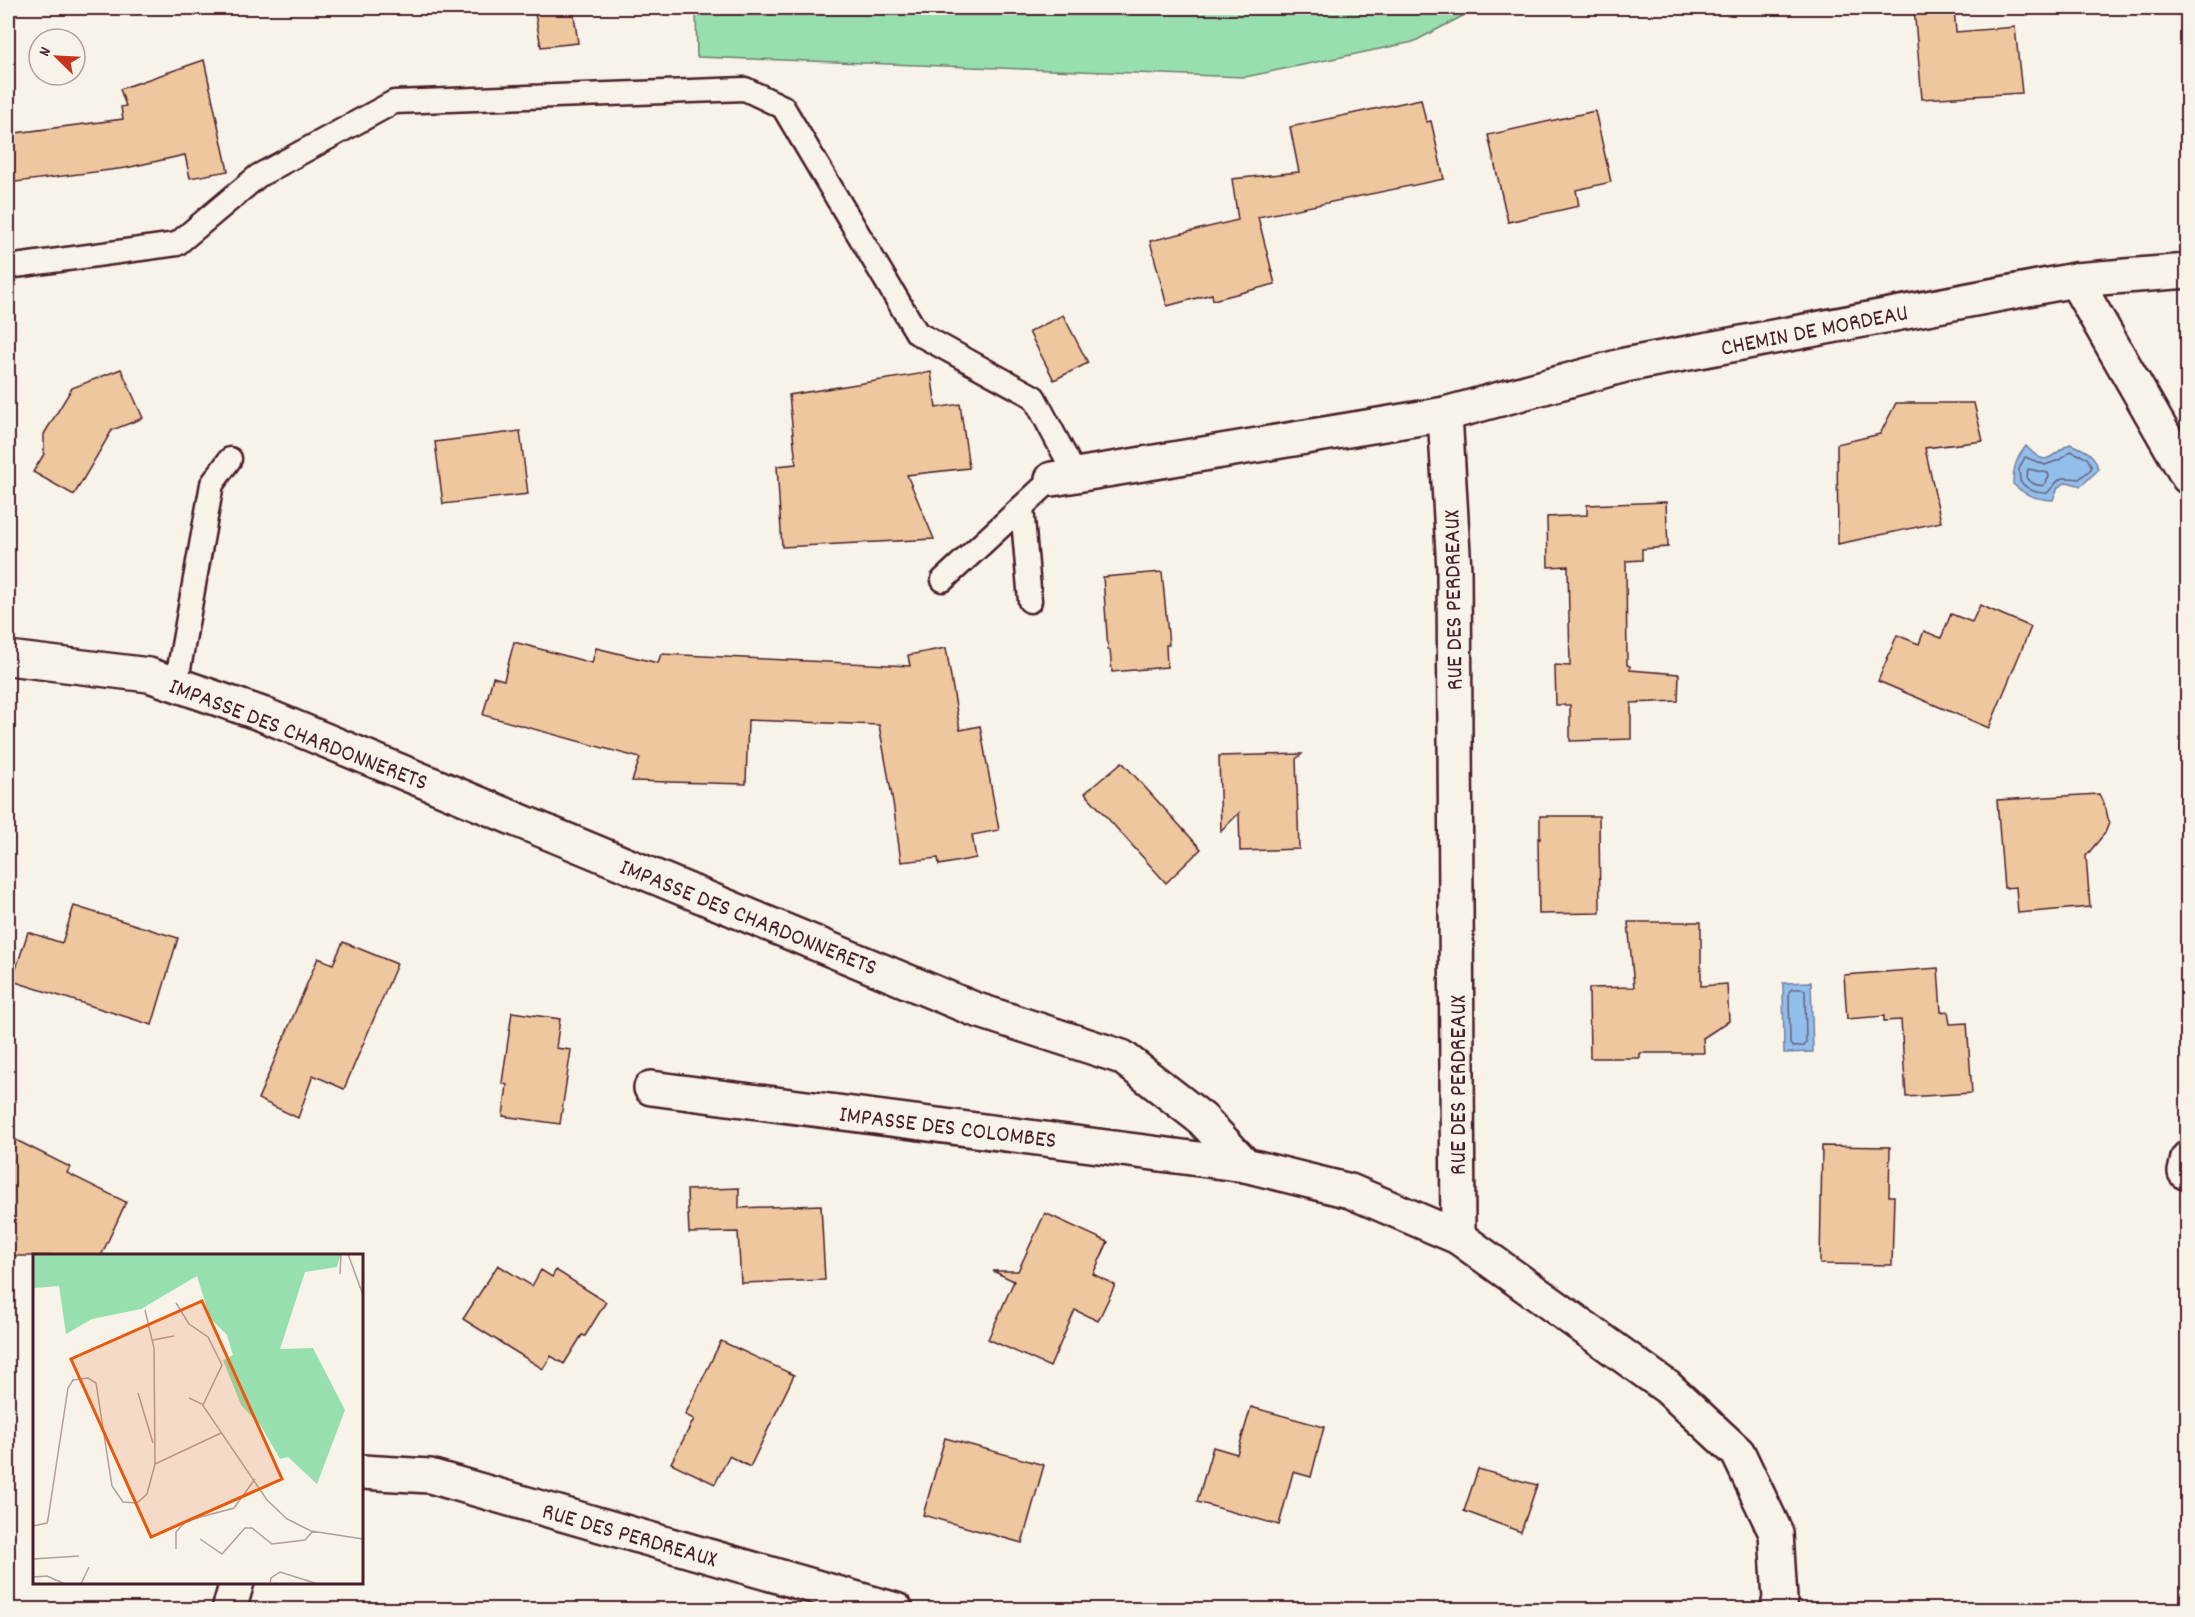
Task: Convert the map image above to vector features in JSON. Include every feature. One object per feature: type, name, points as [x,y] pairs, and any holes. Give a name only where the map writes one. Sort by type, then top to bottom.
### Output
[{"type":"street","name":"CHEMIN DE MORDEAU","points":[[1064,477],[1445,414],[1625,365],[2075,280],[2187,271]]},
{"type":"street","points":[[2075,280],[2187,477]]},
{"type":"street","name":"RUE DES PERDREAUX","points":[[1445,414],[1454,570],[1458,1237]]},
{"type":"street","name":"IMPASSE DES CHARDONNERETS","points":[[8,658],[149,675],[262,714],[974,1009],[1122,1057],[1202,1119],[1245,1165]]},
{"type":"street","name":"IMPASSE DES COLOMBES","points":[[651,1088],[1245,1165]]},
{"type":"street","points":[[1245,1165],[1350,1191],[1458,1237],[1667,1387],[1738,1453],[1776,1533],[1780,1599],[1777,1610]]},
{"type":"street","name":"RUE DES PERDREAUX","points":[[363,1473],[430,1476],[897,1610]]},
{"type":"street","points":[[229,1610],[236,1584]]},
{"type":"lane","points":[[8,267],[177,244],[258,176],[394,102],[745,89],[783,107],[917,333],[1034,397],[1064,477],[1022,507],[943,580]]},
{"type":"lane","points":[[176,685],[212,484],[230,459]]},
{"type":"lane","points":[[1022,507],[1030,601]]},
{"type":"green space","points":[[696,8],[1478,8],[1413,42],[1245,77],[697,57]]},
{"type":"water","points":[[2070,444],[2088,453],[2097,464],[2098,470],[2081,486],[2067,482],[2058,487],[2053,500],[2032,496],[2013,484],[2016,464],[2026,446],[2044,459],[2053,456]]},
{"type":"water","points":[[1811,982],[1813,1052],[1784,1053],[1783,983]]},
{"type":"building","points":[[534,8],[573,8],[578,43],[541,47]]},
{"type":"building","points":[[1914,8],[1954,8],[1956,32],[2015,27],[2022,93],[1922,99]]},
{"type":"building","points":[[204,60],[228,171],[190,178],[185,155],[126,168],[8,183],[8,134],[123,119],[121,107],[126,106],[120,89]]},
{"type":"building","points":[[1421,99],[1426,122],[1431,121],[1444,179],[1258,217],[1275,284],[1213,300],[1212,294],[1167,306],[1150,241],[1238,220],[1232,179],[1299,172],[1290,127]]},
{"type":"building","points":[[1595,111],[1611,182],[1576,190],[1579,206],[1508,222],[1488,135]]},
{"type":"building","points":[[1063,315],[1088,363],[1054,380],[1029,332]]},
{"type":"building","points":[[121,369],[143,418],[112,430],[74,495],[33,472],[44,454],[44,434],[72,388]]},
{"type":"building","points":[[931,372],[936,408],[960,404],[969,468],[907,475],[934,539],[782,547],[777,466],[796,464],[789,395]]},
{"type":"building","points":[[1896,403],[1974,403],[1983,441],[1925,448],[1941,522],[1838,544],[1837,444],[1880,434]]},
{"type":"building","points":[[520,431],[528,494],[443,504],[435,442]]},
{"type":"building","points":[[1666,502],[1668,547],[1642,549],[1642,560],[1626,561],[1627,665],[1630,666],[1630,670],[1679,674],[1678,701],[1631,703],[1631,739],[1570,741],[1570,705],[1556,705],[1555,665],[1570,666],[1568,566],[1548,567],[1547,517],[1587,515],[1587,505]]},
{"type":"building","points":[[1162,572],[1169,645],[1166,645],[1167,667],[1112,672],[1110,650],[1108,650],[1103,577]]},
{"type":"building","points":[[1980,605],[2031,627],[1989,728],[1878,681],[1897,635],[1919,644],[1924,631],[1941,638],[1951,614],[1972,622]]},
{"type":"building","points":[[514,642],[592,663],[596,648],[658,663],[661,654],[910,666],[908,655],[946,648],[960,730],[980,726],[999,830],[972,835],[976,858],[939,865],[938,858],[901,862],[879,725],[748,720],[746,784],[632,781],[640,758],[483,715],[493,677],[504,680]]},
{"type":"building","points":[[1302,754],[1296,759],[1299,849],[1240,851],[1239,813],[1221,831],[1219,756]]},
{"type":"building","points":[[1122,762],[1201,849],[1166,883],[1085,793]]},
{"type":"building","points":[[2099,794],[2109,823],[2105,833],[2086,856],[2090,907],[2018,913],[2016,887],[2004,888],[1997,800]]},
{"type":"building","points":[[1540,816],[1599,816],[1600,913],[1539,914]]},
{"type":"building","points":[[74,906],[178,938],[152,1025],[12,981],[28,932],[62,943]]},
{"type":"building","points":[[1628,922],[1701,922],[1701,986],[1727,984],[1729,1021],[1703,1038],[1704,1053],[1640,1053],[1640,1058],[1590,1058],[1589,988],[1634,987]]},
{"type":"building","points":[[343,942],[397,964],[344,1089],[313,1075],[298,1118],[258,1099],[318,958],[333,964]]},
{"type":"building","points":[[1938,968],[1941,1012],[1948,1011],[1950,1024],[1967,1023],[1972,1093],[1906,1097],[1901,1020],[1884,1021],[1884,1016],[1847,1019],[1844,975]]},
{"type":"building","points":[[512,1012],[560,1019],[556,1048],[571,1050],[560,1124],[503,1116],[507,1085],[502,1083]]},
{"type":"building","points":[[8,1136],[70,1167],[67,1173],[126,1202],[102,1254],[8,1256]]},
{"type":"building","points":[[1822,1146],[1890,1147],[1889,1196],[1894,1196],[1892,1265],[1820,1264]]},
{"type":"building","points":[[739,1188],[739,1208],[821,1205],[825,1280],[741,1283],[738,1232],[689,1233],[687,1190]]},
{"type":"building","points":[[1045,1213],[1108,1242],[1093,1274],[1115,1285],[1098,1321],[1075,1310],[1050,1367],[988,1339],[1014,1281],[993,1271],[1018,1271]]},
{"type":"building","points":[[498,1265],[532,1286],[541,1270],[552,1277],[556,1270],[606,1302],[564,1364],[551,1356],[543,1369],[463,1319]]},
{"type":"building","points":[[721,1341],[794,1375],[750,1467],[729,1456],[715,1484],[671,1463],[694,1419],[685,1415]]},
{"type":"building","points":[[1251,1407],[1324,1427],[1311,1477],[1293,1472],[1279,1525],[1197,1502],[1213,1447],[1237,1454]]},
{"type":"building","points":[[945,1438],[1044,1465],[1022,1543],[923,1515]]},
{"type":"building","points":[[1478,1469],[1537,1485],[1521,1532],[1464,1511]]}]
